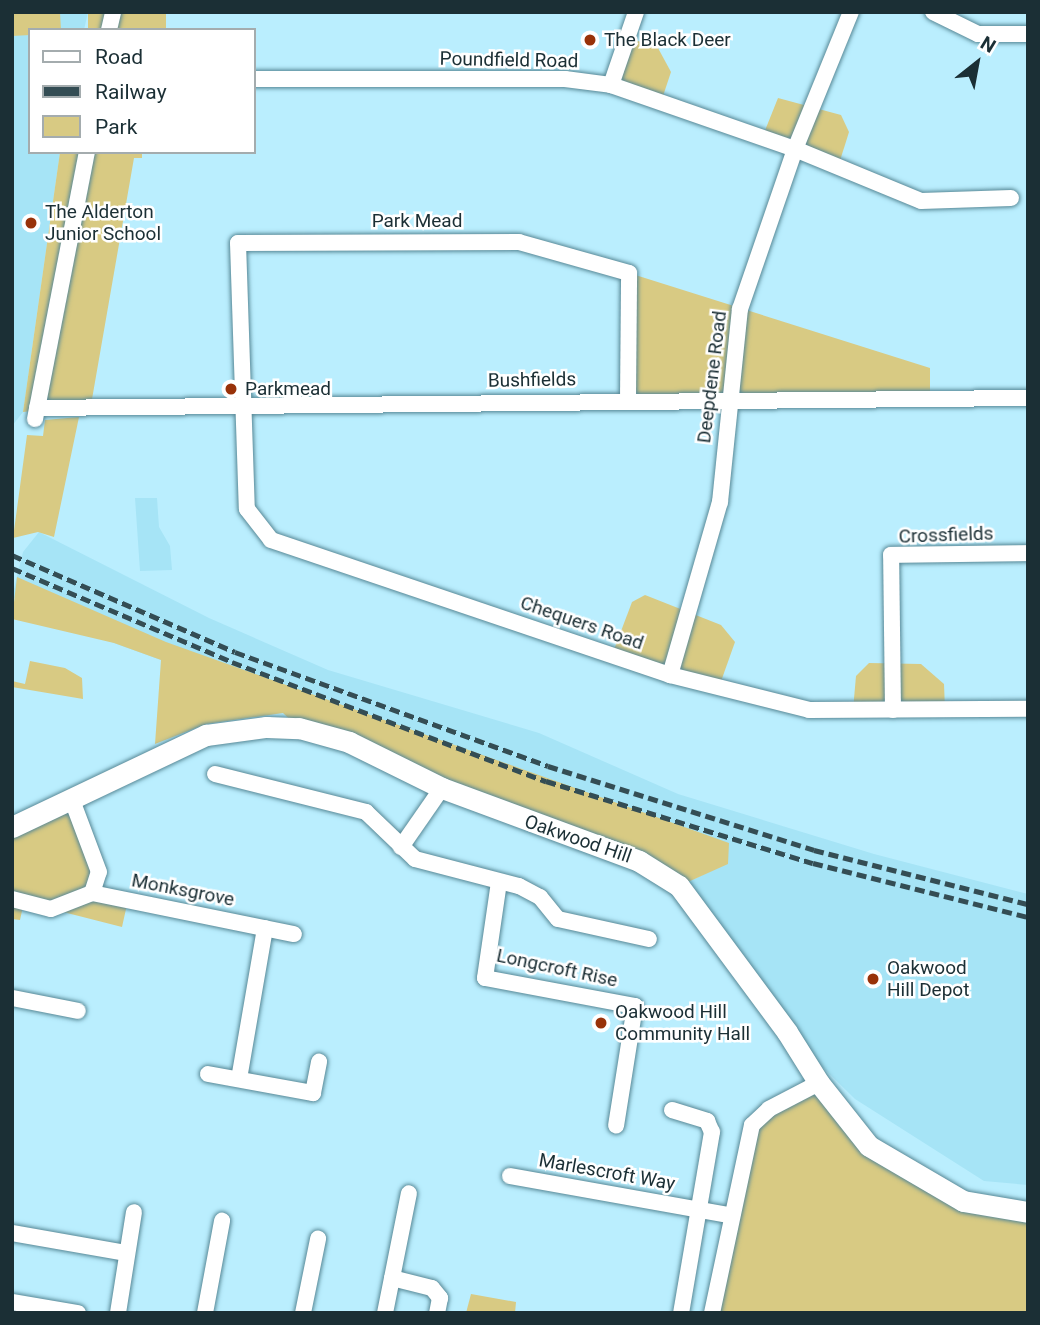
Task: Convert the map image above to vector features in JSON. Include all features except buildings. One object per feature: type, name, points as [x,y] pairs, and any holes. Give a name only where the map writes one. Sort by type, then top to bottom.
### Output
[{"type":"street","points":[[611,85],[636,12]]},
{"type":"street","name":"Deepdene Road","points":[[670,674],[720,502],[740,309],[795,149],[851,12]]},
{"type":"street","points":[[933,12],[978,34],[1028,34]]},
{"type":"street","name":"Poundfield Road","points":[[256,79],[565,79],[611,85],[795,149],[921,201],[1011,198]]},
{"type":"street","name":"Bushfields","points":[[87,154],[36,414],[244,406],[730,398],[1028,398]]},
{"type":"street","name":"Park Mead","points":[[244,406],[238,243],[519,242],[629,273],[628,400]]},
{"type":"street","name":"Chequers Road","points":[[244,406],[247,509],[271,540],[670,674],[808,710],[1028,709]]},
{"type":"street","name":"Crossfields","points":[[893,710],[891,555],[1028,553]]},
{"type":"street","name":"Oakwood Hill","points":[[12,827],[193,739],[266,727],[299,728],[349,742],[442,788],[639,861],[679,886],[787,1032],[819,1083],[869,1146],[962,1200],[1028,1212]]},
{"type":"street","points":[[215,774],[366,812],[415,859],[499,882],[540,897],[558,919],[649,939]]},
{"type":"street","points":[[401,847],[442,788]]},
{"type":"street","points":[[12,899],[51,909],[92,893],[99,872],[72,800]]},
{"type":"street","name":"Longcroft Rise","points":[[499,882],[485,978],[635,1006],[616,1126]]},
{"type":"street","name":"Monksgrove","points":[[92,893],[294,933]]},
{"type":"street","points":[[239,1079],[265,928]]},
{"type":"street","points":[[12,998],[78,1011]]},
{"type":"street","points":[[208,1073],[313,1093],[319,1062]]},
{"type":"street","points":[[712,1313],[730,1215],[752,1125],[769,1109],[819,1083]]},
{"type":"street","name":"Marlescroft Way","points":[[672,1110],[707,1121],[712,1132],[681,1313]]},
{"type":"street","name":"Marlescroft Way","points":[[510,1176],[730,1215]]},
{"type":"street","points":[[385,1313],[409,1193]]},
{"type":"street","points":[[118,1313],[125,1253],[134,1212]]},
{"type":"street","points":[[205,1313],[222,1221]]},
{"type":"street","points":[[12,1233],[125,1253]]},
{"type":"street","points":[[303,1313],[318,1239]]},
{"type":"street","points":[[392,1278],[432,1287],[440,1297],[437,1313]]},
{"type":"street","points":[[12,1302],[78,1313]]},
{"type":"shaded area","name":"The Alderton Junior School","points":[[12,12],[88,12],[84,28],[28,28],[28,154],[60,154],[23,412],[12,426]]},
{"type":"shaded area","points":[[135,498],[157,498],[159,527],[170,546],[172,570],[140,571]]},
{"type":"shaded area","points":[[39,532],[209,618],[328,670],[539,733],[678,794],[874,854],[1028,894],[1028,1185],[984,1181],[855,1099],[787,1032],[679,886],[726,864],[114,643],[12,597],[23,552]]},
{"type":"green space","points":[[12,12],[60,12],[61,28],[28,28],[28,35],[12,36]]},
{"type":"green space","points":[[88,12],[166,12],[166,28],[88,28]]},
{"type":"green space","points":[[627,37],[658,48],[671,72],[661,102],[611,85]]},
{"type":"green space","points":[[778,98],[841,115],[849,132],[838,167],[762,138]]},
{"type":"green space","points":[[60,154],[142,154],[142,158],[134,158],[91,405],[23,412]]},
{"type":"green space","points":[[629,273],[930,368],[930,398],[628,399]]},
{"type":"green space","points":[[79,417],[54,537],[38,532],[13,538],[27,435],[43,436],[45,420]]},
{"type":"green space","points":[[17,577],[166,642],[729,843],[728,864],[679,886],[299,728],[283,713],[206,724],[155,744],[161,660],[114,643],[12,619]]},
{"type":"green space","points":[[645,595],[721,625],[735,642],[719,687],[612,655],[632,602]]},
{"type":"green space","points":[[30,661],[65,668],[82,678],[83,699],[12,687],[12,681],[25,684]]},
{"type":"green space","points":[[869,663],[921,664],[944,684],[945,710],[853,710],[856,676]]},
{"type":"green space","points":[[72,800],[91,847],[92,893],[128,900],[122,927],[24,902],[20,920],[12,919],[12,827]]},
{"type":"green space","points":[[819,1083],[869,1146],[963,1201],[1028,1212],[1028,1313],[712,1313],[752,1125]]},
{"type":"green space","points":[[471,1294],[516,1302],[515,1313],[466,1313]]},
{"type":"railway","points":[[12,555],[235,652],[548,766],[814,850],[1028,904]]},
{"type":"railway","points":[[12,568],[232,662],[546,781],[813,863],[1028,917]]},
{"type":"place","name":"The Black Deer","points":[[590,40]]},
{"type":"place","name":"The Alderton Junior School","points":[[31,223]]},
{"type":"place","name":"Parkmead","points":[[231,389]]},
{"type":"place","name":"Oakwood Hill Depot","points":[[873,979]]},
{"type":"place","name":"Oakwood Hill Community Hall","points":[[601,1023]]}]
